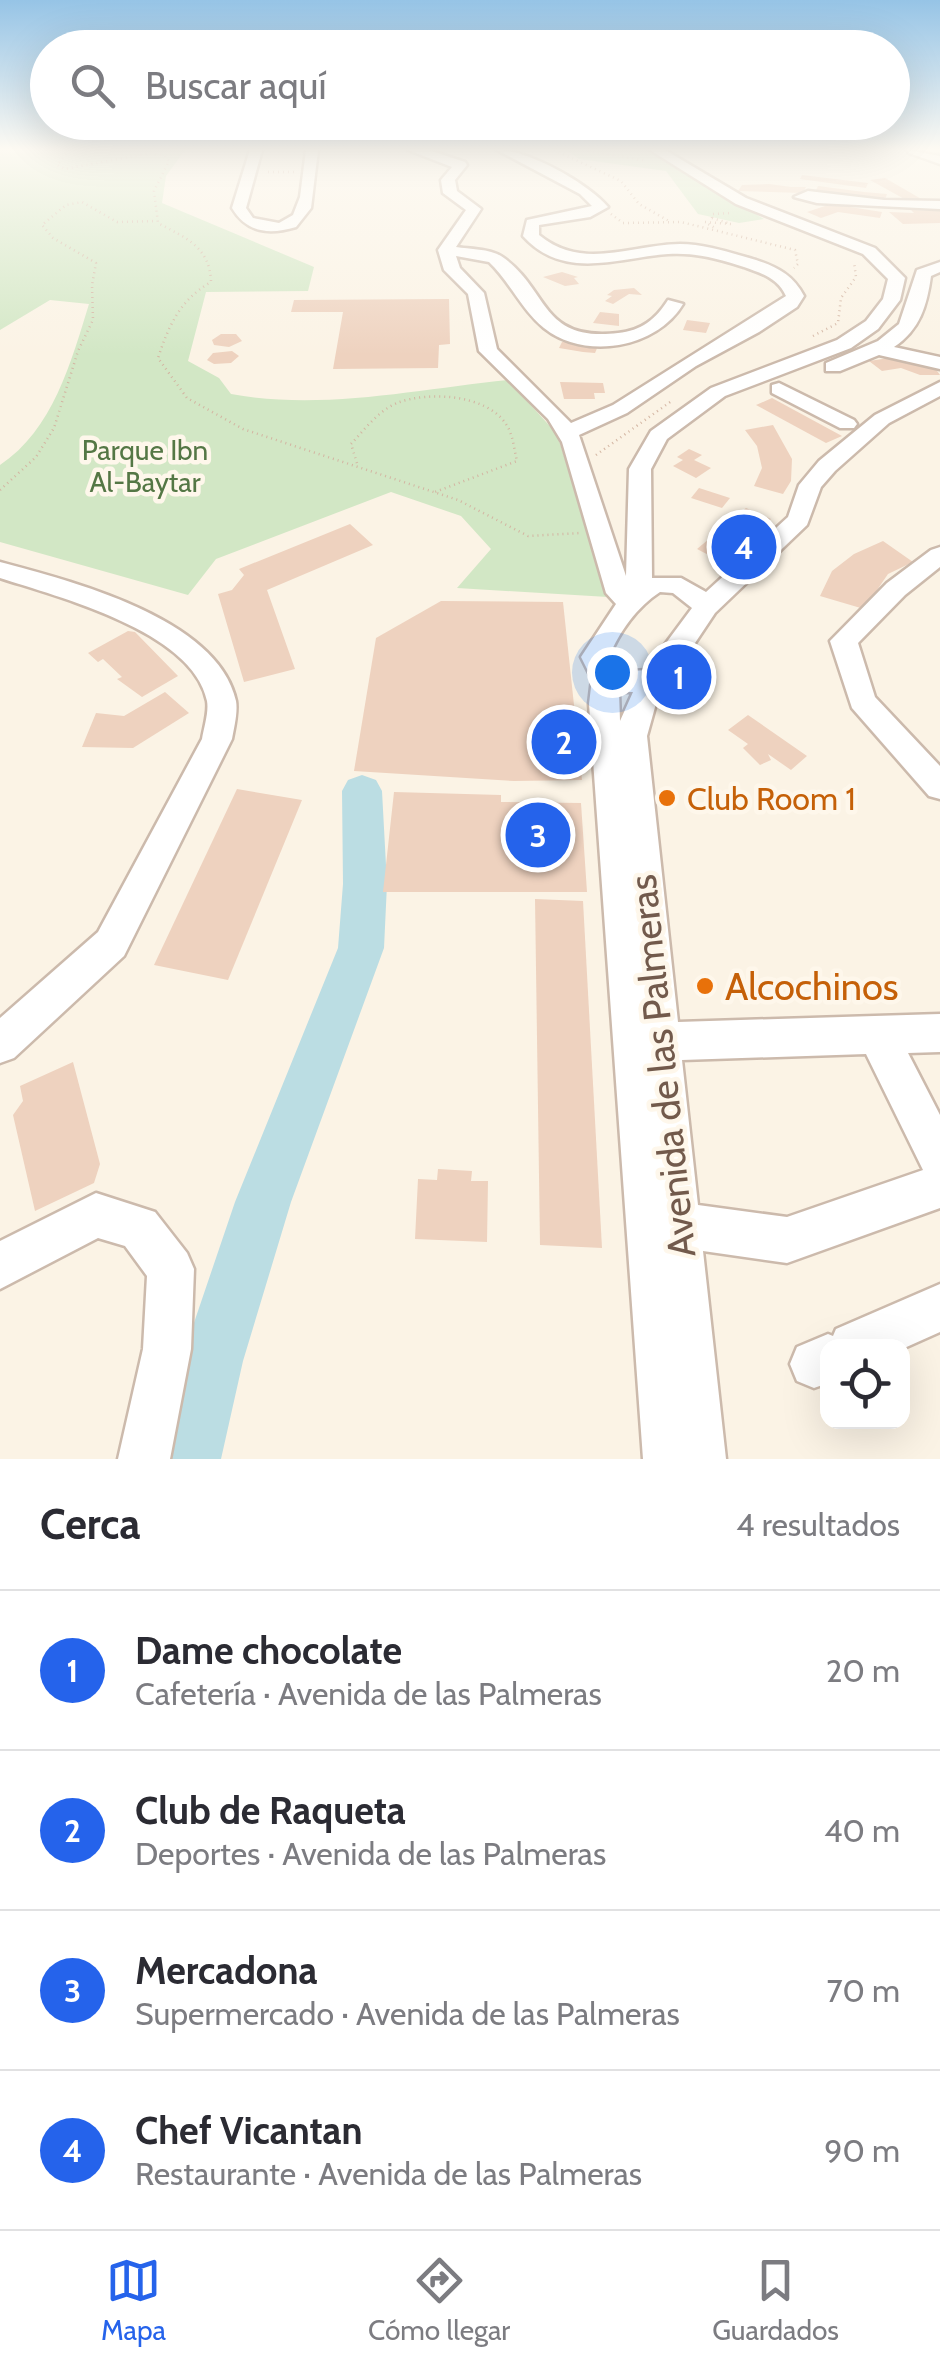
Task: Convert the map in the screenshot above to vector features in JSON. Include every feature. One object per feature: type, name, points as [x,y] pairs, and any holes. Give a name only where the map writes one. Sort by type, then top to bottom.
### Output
[{"type":"street","points":[[245,218],[256,226],[273,227],[302,225],[303,218]]},
{"type":"street","points":[[446,250],[468,218]]},
{"type":"street","points":[[542,218],[530,225],[531,236],[545,248],[572,259],[604,262],[644,252],[706,252],[773,272],[786,280],[795,296],[791,303],[753,328],[689,362],[620,409],[568,432]]},
{"type":"street","points":[[635,597],[641,462],[662,429],[718,392],[840,347],[872,326],[891,300],[897,278],[870,251],[782,218]]},
{"type":"street","points":[[446,250],[494,258],[551,326],[575,336],[635,336],[654,328],[674,304]]},
{"type":"street","points":[[446,250],[452,270],[476,292],[488,351],[500,366],[530,388],[568,432],[619,593],[635,597],[689,593],[729,582],[799,520],[810,485],[827,466],[902,405],[940,388]]},
{"type":"street","points":[[752,399],[896,339],[922,302],[923,273],[940,267]]},
{"type":"street","points":[[879,349],[936,357]]},
{"type":"street","points":[[778,389],[847,424]]},
{"type":"street","points":[[598,535],[638,534]]},
{"type":"street","points":[[638,534],[689,593]]},
{"type":"street","points":[[940,555],[896,589],[844,642],[862,701],[940,786]]},
{"type":"street","points":[[0,570],[159,627],[206,670],[220,694],[223,716],[217,740],[111,944],[0,1044]]},
{"type":"street","name":"Avenida de las Palmeras","points":[[668,1459],[632,736],[635,714],[689,593]]},
{"type":"street","name":"Avenida de las Palmeras","points":[[635,597],[597,652],[596,664],[606,679],[604,704],[646,1043],[678,1226],[700,1459]]},
{"type":"street","points":[[606,679],[628,684],[653,678]]},
{"type":"street","points":[[646,1043],[940,1034]]},
{"type":"street","points":[[878,1038],[940,1159]]},
{"type":"street","points":[[678,1226],[787,1240],[940,1186]]},
{"type":"street","points":[[0,1266],[96,1215],[139,1228],[171,1269],[166,1349],[144,1459]]},
{"type":"street","points":[[870,1339],[940,1308]]},
{"type":"path","points":[[0,490],[39,456],[52,438],[80,346],[95,319],[89,293],[96,263],[49,238],[42,225],[50,218]]},
{"type":"path","points":[[103,218],[128,226],[158,221]]},
{"type":"path","points":[[157,218],[207,252],[212,265],[211,282],[188,293],[168,328],[158,358],[187,398],[243,429],[435,492],[528,536],[598,535]]},
{"type":"path","points":[[614,218],[632,225],[669,220]]},
{"type":"path","points":[[665,218],[795,250],[798,264],[789,274]]},
{"type":"path","points":[[712,218],[731,224],[705,222],[718,231]]},
{"type":"path","points":[[802,342],[838,323],[841,298],[852,287],[856,268],[851,256]]},
{"type":"path","points":[[588,459],[610,448],[631,426],[682,396]]},
{"type":"path","points":[[358,466],[351,444],[387,408],[416,398],[459,400],[486,407],[508,424],[517,461],[435,492]]},
{"type":"green space","name":"Parque Ibn Al-Baytar","points":[[0,218],[198,218],[314,267],[308,291],[206,292],[188,361],[219,378],[231,394],[265,399],[335,399],[508,380],[557,434],[608,597],[457,588],[491,549],[461,516],[391,492],[216,559],[188,595],[0,542],[0,465],[34,433],[47,414],[67,371],[89,304],[50,300],[0,330]]},
{"type":"green space","points":[[717,218],[764,219],[739,223]]},
{"type":"building","points":[[896,218],[940,218],[940,223],[903,224]]},
{"type":"building","points":[[562,272],[578,277],[574,278],[579,284],[565,286],[543,277]]},
{"type":"building","points":[[634,288],[642,295],[629,294],[613,304],[605,301],[614,290]]},
{"type":"building","points":[[449,299],[450,344],[439,345],[438,368],[333,369],[343,312],[291,312],[294,300]]},
{"type":"building","points":[[600,312],[619,314],[619,326],[593,323]]},
{"type":"building","points":[[687,320],[710,323],[706,333],[683,330]]},
{"type":"building","points":[[221,334],[236,334],[242,341],[229,347],[214,345],[212,340]]},
{"type":"building","points":[[562,342],[598,346],[595,353],[583,352],[559,348]]},
{"type":"building","points":[[232,351],[239,356],[231,363],[214,364],[207,360],[213,353]]},
{"type":"building","points":[[889,358],[909,364],[932,364],[940,375],[920,375],[901,368],[882,371],[869,361]]},
{"type":"building","points":[[560,382],[603,383],[605,393],[594,393],[595,399],[564,399]]},
{"type":"building","points":[[772,398],[842,436],[826,443],[756,405]]},
{"type":"building","points":[[773,425],[792,459],[791,481],[783,494],[754,486],[762,468],[757,446],[745,430]]},
{"type":"building","points":[[689,449],[702,455],[694,460],[711,468],[696,478],[673,466],[683,460],[677,457]]},
{"type":"building","points":[[699,488],[730,498],[722,508],[691,498]]},
{"type":"building","points":[[746,508],[771,519],[722,562],[697,549]]},
{"type":"building","points":[[350,524],[373,545],[267,590],[295,669],[244,682],[218,594],[232,590],[244,575],[239,569]]},
{"type":"building","points":[[883,541],[913,562],[888,574],[864,609],[820,596],[832,571],[854,554]]},
{"type":"building","points":[[441,601],[563,602],[582,780],[514,781],[354,771],[376,638]]},
{"type":"building","points":[[128,631],[135,632],[178,676],[142,697],[117,679],[122,677],[103,659],[98,662],[88,653]]},
{"type":"building","points":[[165,692],[189,713],[133,748],[82,747],[96,713],[124,716]]},
{"type":"building","points":[[748,715],[807,756],[791,770],[768,754],[771,760],[760,765],[743,748],[748,744],[728,730]]},
{"type":"building","points":[[237,789],[302,800],[228,980],[154,965]]},
{"type":"building","points":[[394,792],[501,795],[501,802],[581,803],[587,892],[383,892]]},
{"type":"building","points":[[535,899],[583,901],[602,1248],[540,1245]]},
{"type":"building","points":[[73,1062],[100,1164],[94,1183],[35,1211],[13,1115],[23,1101],[20,1086]]},
{"type":"building","points":[[438,1169],[472,1171],[471,1181],[488,1181],[487,1242],[415,1239],[418,1179],[437,1180]]},
{"type":"waterway","points":[[189,1459],[212,1361],[263,1202],[361,948],[365,884],[362,791]]},
{"type":"place","name":"Chef Vicantan","points":[[744,547]]},
{"type":"place","name":"Dame chocolate","points":[[679,677]]},
{"type":"place","name":"Club de Raqueta","points":[[564,742]]},
{"type":"place","name":"Club Room 1","points":[[667,798]]},
{"type":"place","name":"Mercadona","points":[[538,835]]},
{"type":"place","name":"Alcochinos","points":[[705,986]]}]
